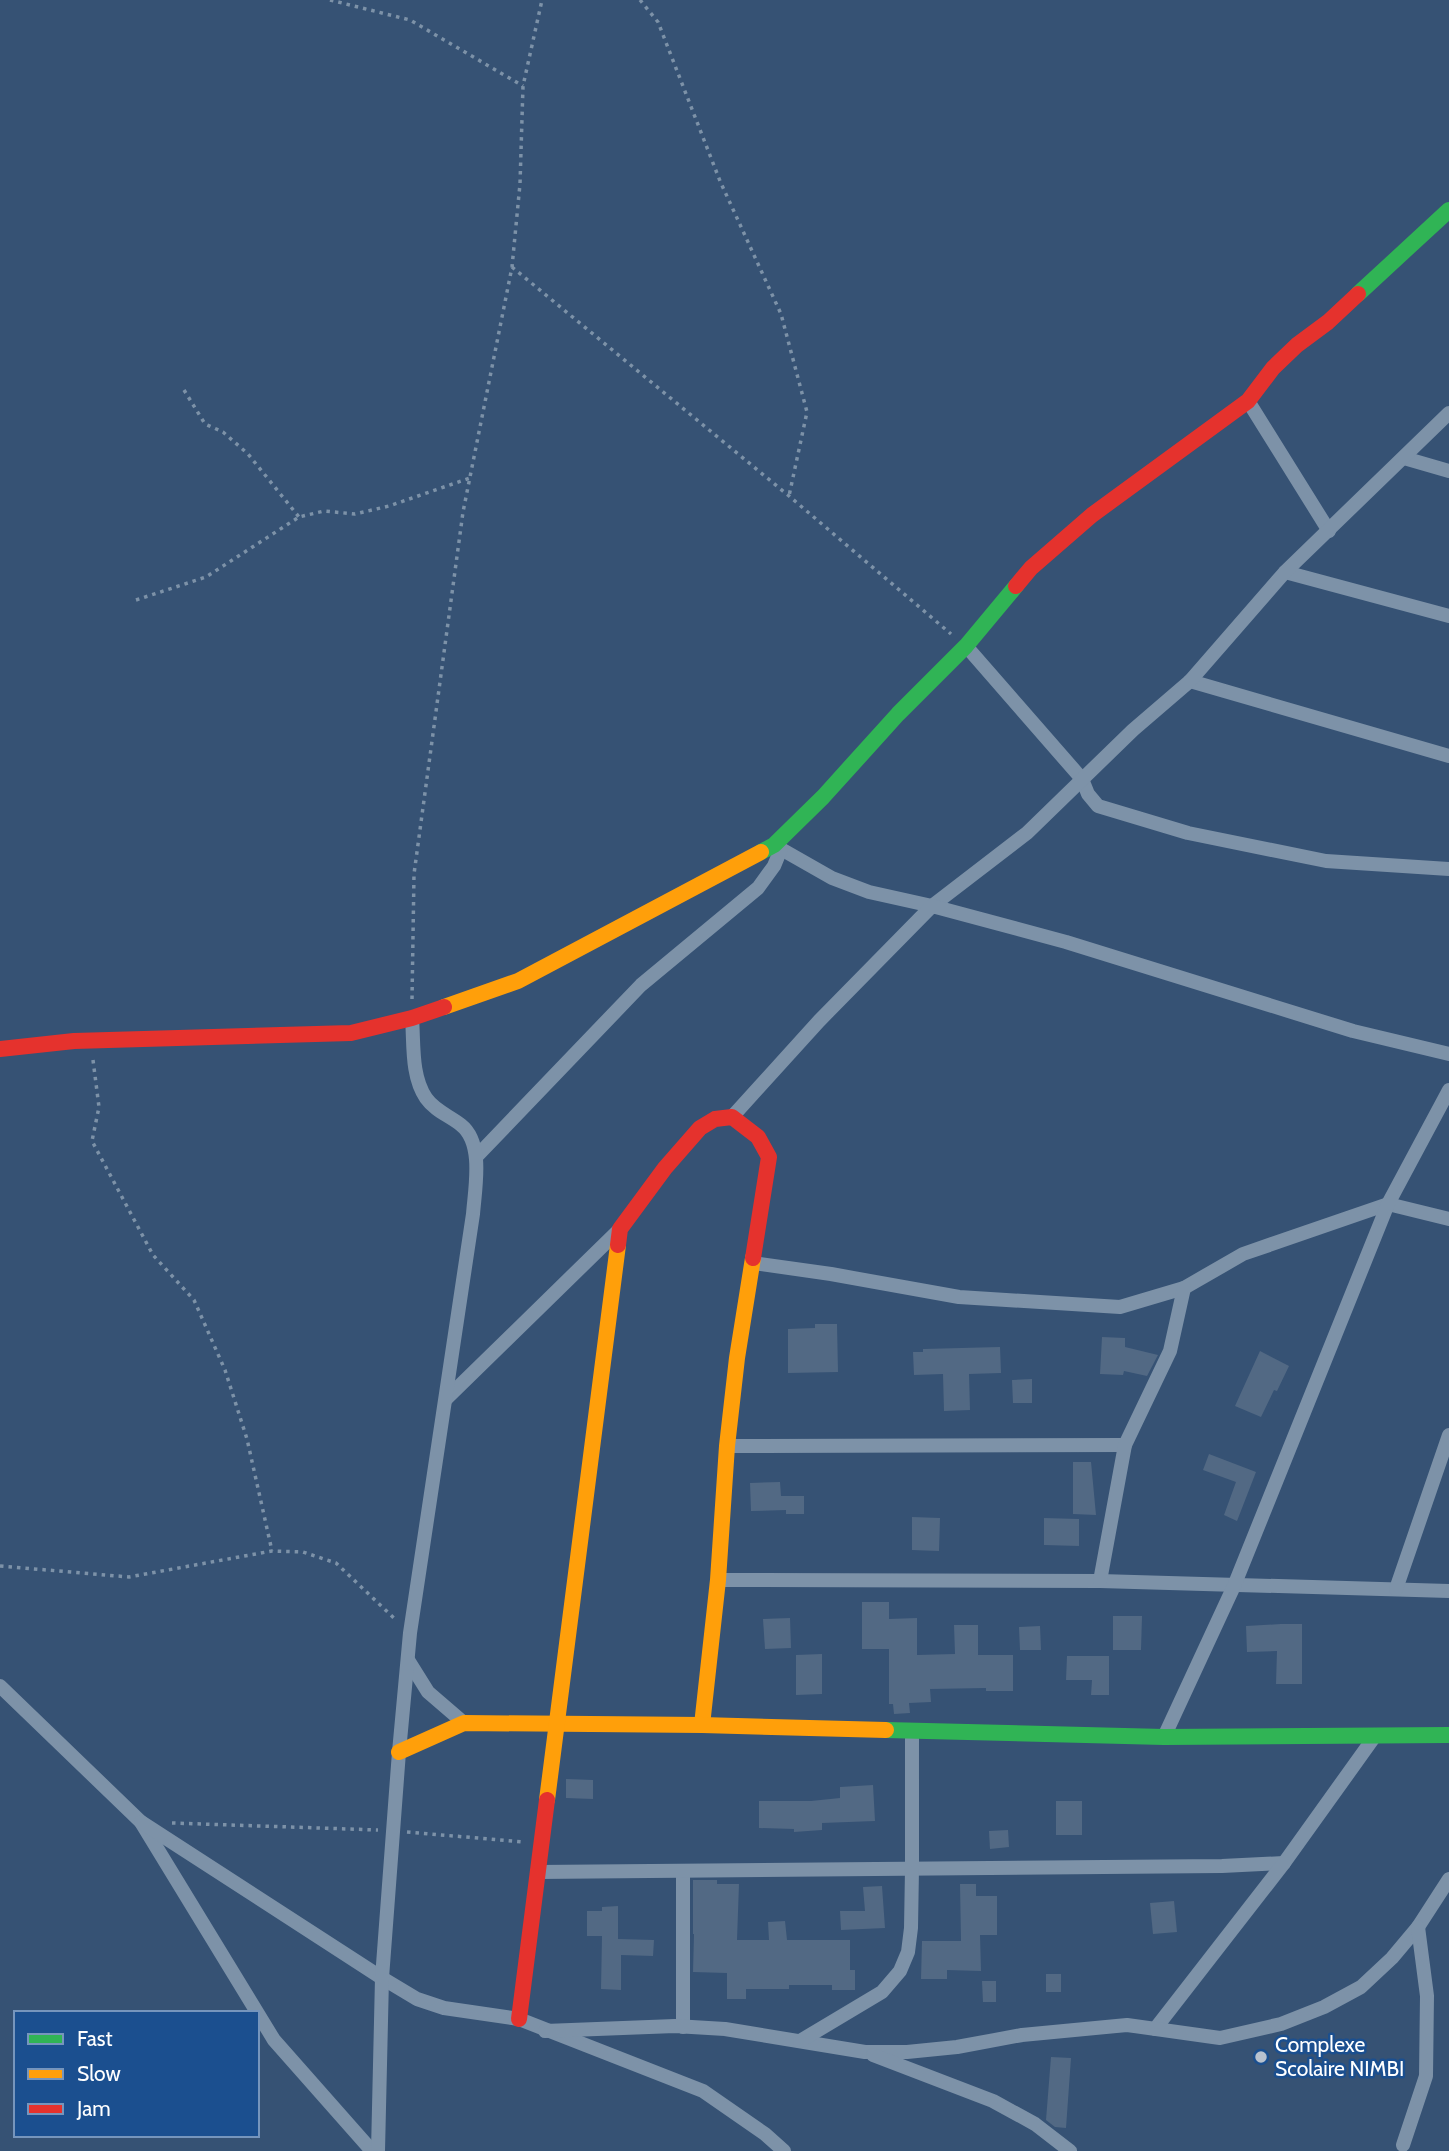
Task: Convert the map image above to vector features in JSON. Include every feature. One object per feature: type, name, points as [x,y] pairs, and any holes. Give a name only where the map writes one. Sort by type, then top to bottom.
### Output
[{"type":"street","points":[[0,1049],[90,1040],[351,1033],[411,1018],[518,981],[583,945],[777,847],[898,714],[966,646],[1031,568],[1092,516],[1248,401],[1281,361],[1328,322],[1449,209]]},
{"type":"street","points":[[1248,401],[1329,531]]},
{"type":"street","points":[[446,1399],[620,1229],[665,1168],[700,1128],[715,1119],[732,1117],[819,1021],[932,906],[1027,833],[1133,730],[1190,681],[1285,572],[1449,413]]},
{"type":"street","points":[[1404,458],[1449,471]]},
{"type":"street","points":[[1285,572],[1449,616]]},
{"type":"street","points":[[966,646],[1082,779],[1093,802],[1098,806],[1188,833],[1326,861],[1449,869]]},
{"type":"street","points":[[1190,681],[1449,756]]},
{"type":"street","points":[[777,847],[832,878],[869,892],[932,906],[1079,946],[1353,1031],[1449,1054]]},
{"type":"street","points":[[477,1156],[641,985],[758,888],[774,866],[777,847]]},
{"type":"street","points":[[378,2151],[382,1978],[398,1752],[410,1633],[473,1214],[477,1156],[464,1126],[427,1099],[416,1075],[411,1018]]},
{"type":"street","points":[[1164,1737],[1234,1586],[1388,1204],[1449,1090]]},
{"type":"street","points":[[702,1725],[718,1580],[727,1446],[737,1358],[769,1157],[758,1137],[732,1117]]},
{"type":"street","points":[[753,1263],[959,1297],[1120,1307],[1184,1287],[1243,1254],[1388,1204],[1449,1219]]},
{"type":"street","points":[[519,2019],[620,1229]]},
{"type":"street","points":[[1100,1581],[1125,1445],[1170,1350],[1184,1287]]},
{"type":"street","points":[[1396,1589],[1449,1435]]},
{"type":"street","points":[[727,1446],[1125,1445]]},
{"type":"street","points":[[718,1580],[1100,1581],[1449,1591]]},
{"type":"street","points":[[408,1660],[428,1692],[464,1723]]},
{"type":"street","points":[[0,1686],[141,1822],[417,1999],[444,2008],[519,2019],[703,2091],[765,2134],[784,2151]]},
{"type":"street","points":[[398,1752],[464,1723],[702,1725],[1164,1737],[1449,1735]]},
{"type":"street","points":[[800,2040],[882,1992],[900,1971],[908,1952],[911,1928],[912,1731]]},
{"type":"street","points":[[1155,2029],[1284,1863],[1375,1736]]},
{"type":"street","points":[[141,1822],[256,2011]]},
{"type":"street","points":[[537,1872],[1222,1866],[1284,1863]]},
{"type":"street","points":[[683,1871],[683,2027]]},
{"type":"street","points":[[545,2031],[683,2027],[724,2029],[865,2052],[907,2052],[957,2047],[1023,2035],[1126,2025],[1220,2038],[1281,2024],[1324,2007],[1361,1987],[1392,1958],[1418,1927],[1449,1879]]},
{"type":"street","points":[[1403,2145],[1426,2076],[1427,1996],[1418,1927]]},
{"type":"street","points":[[259,2015],[274,2040],[372,2151]]},
{"type":"street","points":[[865,2052],[993,2101],[1035,2124],[1070,2151]]},
{"type":"path","points":[[330,0],[410,20],[523,86]]},
{"type":"path","points":[[411,1018],[414,874],[463,512],[512,267],[520,184],[523,86],[542,0]]},
{"type":"path","points":[[640,0],[658,22],[720,181],[781,314],[807,412],[789,496]]},
{"type":"path","points":[[512,267],[966,646]]},
{"type":"path","points":[[184,390],[205,424],[223,432],[248,454],[299,517]]},
{"type":"path","points":[[136,600],[206,577],[299,517],[324,511],[355,514],[389,506],[470,478]]},
{"type":"path","points":[[90,1040],[99,1107],[92,1141],[153,1255],[194,1300],[225,1370],[247,1440],[272,1551]]},
{"type":"path","points":[[0,1566],[129,1577],[272,1551],[303,1552],[335,1563],[410,1633]]},
{"type":"path","points":[[141,1822],[393,1830],[540,1843]]},
{"type":"building","points":[[815,1324],[837,1324],[838,1372],[788,1373],[788,1329],[815,1328]]},
{"type":"building","points":[[1102,1337],[1125,1338],[1125,1347],[1158,1355],[1147,1376],[1124,1371],[1123,1375],[1100,1374]]},
{"type":"building","points":[[1000,1347],[1001,1373],[969,1374],[970,1410],[944,1411],[943,1374],[914,1375],[913,1352],[923,1352],[923,1349]]},
{"type":"building","points":[[1260,1351],[1289,1366],[1261,1417],[1235,1406]]},
{"type":"building","points":[[1032,1379],[1032,1403],[1013,1403],[1012,1380]]},
{"type":"building","points":[[1209,1454],[1256,1472],[1237,1521],[1224,1515],[1236,1482],[1203,1470]]},
{"type":"building","points":[[1073,1462],[1091,1462],[1096,1515],[1073,1514]]},
{"type":"building","points":[[780,1482],[781,1496],[804,1496],[804,1514],[786,1514],[786,1510],[751,1511],[750,1483]]},
{"type":"building","points":[[912,1517],[940,1518],[939,1551],[912,1550]]},
{"type":"building","points":[[1044,1518],[1079,1519],[1079,1546],[1044,1545]]},
{"type":"building","points":[[862,1602],[889,1602],[889,1619],[917,1618],[917,1655],[955,1654],[954,1625],[978,1625],[978,1655],[1013,1655],[1013,1691],[986,1691],[986,1688],[930,1689],[931,1702],[909,1703],[910,1713],[894,1714],[893,1704],[889,1704],[889,1649],[862,1649]]},
{"type":"building","points":[[1113,1616],[1142,1616],[1141,1650],[1113,1650]]},
{"type":"building","points":[[790,1618],[791,1648],[765,1649],[763,1619]]},
{"type":"building","points":[[1302,1624],[1302,1684],[1276,1684],[1277,1651],[1247,1652],[1246,1626]]},
{"type":"building","points":[[1040,1626],[1041,1650],[1020,1650],[1019,1627]]},
{"type":"building","points":[[822,1654],[822,1694],[796,1695],[796,1655]]},
{"type":"building","points":[[1067,1656],[1109,1656],[1109,1695],[1091,1695],[1092,1680],[1066,1680]]},
{"type":"building","points":[[566,1779],[593,1780],[593,1799],[566,1798]]},
{"type":"building","points":[[873,1785],[875,1821],[822,1823],[822,1830],[794,1832],[794,1829],[759,1828],[759,1801],[840,1798],[840,1787]]},
{"type":"building","points":[[1056,1801],[1082,1801],[1082,1835],[1056,1835]]},
{"type":"building","points":[[1008,1830],[1009,1847],[990,1849],[989,1831]]},
{"type":"building","points":[[693,1880],[739,1884],[737,1940],[769,1940],[768,1922],[785,1921],[787,1940],[850,1940],[850,1970],[855,1970],[855,1990],[832,1990],[832,1985],[789,1985],[789,1989],[746,1989],[746,1999],[727,1999],[727,1973],[693,1972]]},
{"type":"building","points":[[960,1884],[976,1884],[976,1896],[997,1896],[997,1935],[980,1935],[981,1971],[947,1970],[947,1979],[921,1979],[922,1941],[961,1941]]},
{"type":"building","points":[[882,1886],[885,1928],[841,1930],[840,1911],[865,1911],[863,1887]]},
{"type":"building","points":[[1174,1901],[1177,1932],[1153,1934],[1150,1903]]},
{"type":"building","points":[[618,1906],[618,1939],[654,1940],[653,1956],[621,1955],[621,1990],[601,1989],[602,1936],[587,1936],[587,1911],[602,1911],[602,1907]]},
{"type":"building","points":[[1046,1974],[1061,1974],[1061,1992],[1046,1992]]},
{"type":"building","points":[[982,1981],[996,1981],[996,2002],[983,2002]]},
{"type":"building","points":[[1051,2057],[1071,2058],[1066,2128],[1055,2127],[1046,2120]]},
{"type":"traffic: fast","points":[[1358,294],[1449,210]]},
{"type":"traffic: fast","points":[[761,852],[774,845],[823,797],[898,714],[966,646],[1016,586]]},
{"type":"traffic: fast","points":[[886,1730],[1164,1737],[1449,1735]]},
{"type":"traffic: slow","points":[[444,1007],[518,981],[761,852]]},
{"type":"traffic: slow","points":[[547,1800],[618,1245]]},
{"type":"traffic: slow","points":[[702,1725],[718,1580],[727,1446],[737,1358],[753,1258]]},
{"type":"traffic: slow","points":[[399,1752],[464,1723],[886,1730]]},
{"type":"traffic: jam","points":[[1016,586],[1031,568],[1092,515],[1248,401],[1273,368],[1358,294]]},
{"type":"traffic: jam","points":[[0,1049],[74,1041],[351,1033],[444,1007]]},
{"type":"traffic: jam","points":[[618,1245],[620,1229],[665,1168],[700,1128],[715,1119],[732,1117],[758,1137],[769,1157],[753,1258]]},
{"type":"traffic: jam","points":[[519,2019],[547,1800]]},
{"type":"place","name":"Complexe Scolaire NIMBI","points":[[1261,2057]]}]
